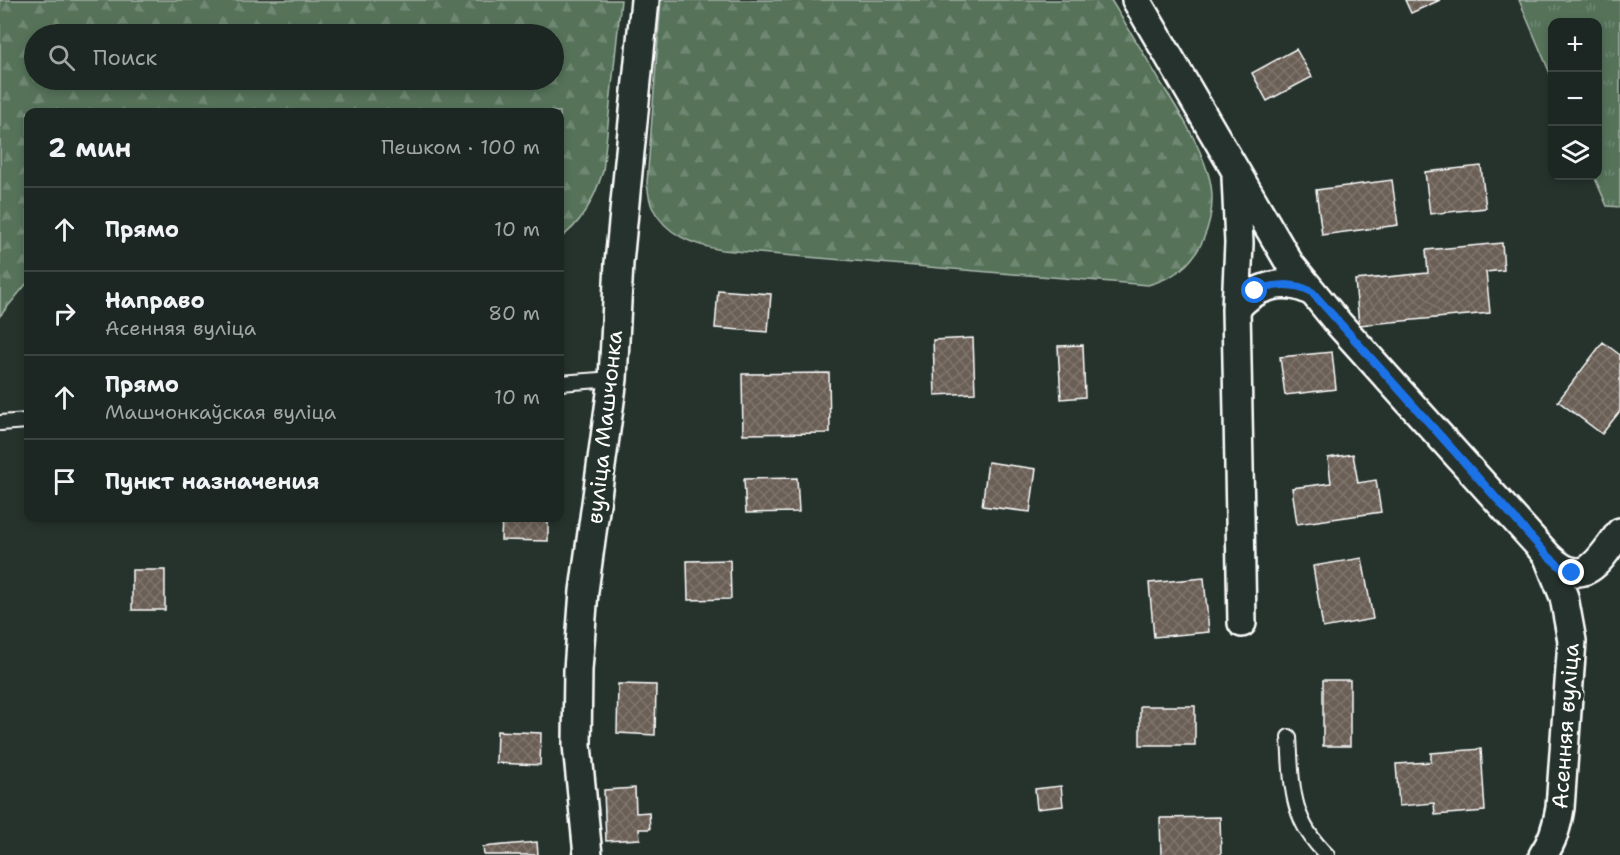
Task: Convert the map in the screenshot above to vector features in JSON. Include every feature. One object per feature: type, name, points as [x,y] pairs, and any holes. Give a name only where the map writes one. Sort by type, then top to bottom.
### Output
[{"type":"street","name":"вуліца Машчонка","points":[[588,855],[577,745],[578,670],[584,591],[613,379],[619,263],[645,0]]},
{"type":"street","name":"Асенняя вуліца","points":[[1136,0],[1272,234],[1312,292],[1547,555],[1564,597],[1572,641],[1560,808],[1548,852]]},
{"type":"street","name":"Асенняя вуліца","points":[[1235,168],[1239,243],[1236,309],[1242,623]]},
{"type":"street","points":[[1236,309],[1245,298],[1267,287],[1293,285],[1312,292]]},
{"type":"street","points":[[1572,641],[1580,606],[1597,563],[1620,531]]},
{"type":"street","points":[[1547,555],[1564,570],[1572,573],[1589,569],[1597,563]]},
{"type":"lane","points":[[564,383],[613,379]]},
{"type":"lane","points":[[0,423],[24,421]]},
{"type":"lane","points":[[1289,737],[1293,799],[1303,825],[1326,855]]},
{"type":"green space","points":[[0,0],[621,0],[603,171],[587,209],[564,235],[564,108],[24,108],[24,287],[0,316]]},
{"type":"green space","points":[[661,0],[1111,0],[1181,115],[1204,161],[1212,198],[1209,224],[1199,249],[1188,263],[1174,274],[1148,285],[722,250],[691,242],[673,232],[658,217],[651,204],[647,183]]},
{"type":"green space","points":[[1519,0],[1620,0],[1620,207],[1607,206],[1596,180],[1602,180],[1602,18],[1548,18],[1548,69]]},
{"type":"building","points":[[1405,0],[1440,0],[1411,13]]},
{"type":"building","points":[[1296,49],[1312,77],[1267,101],[1252,73]]},
{"type":"building","points":[[1481,166],[1486,208],[1430,214],[1425,172]]},
{"type":"building","points":[[1392,180],[1398,225],[1322,235],[1316,190]]},
{"type":"building","points":[[1502,243],[1504,270],[1486,272],[1490,313],[1359,325],[1355,280],[1428,273],[1426,250]]},
{"type":"building","points":[[718,290],[771,294],[768,332],[715,328]]},
{"type":"building","points":[[973,338],[975,393],[935,395],[933,340]]},
{"type":"building","points":[[1603,342],[1620,355],[1620,411],[1602,434],[1558,401]]},
{"type":"building","points":[[1083,345],[1085,397],[1061,399],[1058,346]]},
{"type":"building","points":[[1332,352],[1336,389],[1285,395],[1280,357]]},
{"type":"building","points":[[829,373],[830,433],[743,434],[742,374]]},
{"type":"building","points":[[1353,454],[1358,483],[1376,480],[1381,512],[1297,524],[1292,488],[1331,483],[1328,458]]},
{"type":"building","points":[[988,462],[1036,469],[1030,512],[982,506]]},
{"type":"building","points":[[797,478],[799,512],[746,513],[744,479]]},
{"type":"building","points":[[502,522],[548,522],[548,541],[501,540]]},
{"type":"building","points":[[1362,558],[1373,619],[1323,628],[1313,566]]},
{"type":"building","points":[[730,560],[731,599],[688,600],[687,561]]},
{"type":"building","points":[[132,570],[165,570],[165,610],[132,610]]},
{"type":"building","points":[[1204,578],[1209,632],[1154,637],[1149,583]]},
{"type":"building","points":[[1323,680],[1350,680],[1350,746],[1323,746]]},
{"type":"building","points":[[618,684],[656,685],[655,735],[617,733]]},
{"type":"building","points":[[1140,706],[1195,706],[1195,745],[1140,745]]},
{"type":"building","points":[[497,731],[541,733],[540,765],[496,763]]},
{"type":"building","points":[[1481,749],[1485,811],[1435,815],[1434,803],[1399,806],[1396,764],[1431,762],[1431,753]]},
{"type":"building","points":[[1061,786],[1063,806],[1037,809],[1035,789]]},
{"type":"building","points":[[635,788],[636,813],[649,812],[650,829],[639,829],[640,839],[606,841],[604,790]]},
{"type":"building","points":[[1220,817],[1221,855],[1161,855],[1160,818]]},
{"type":"building","points":[[537,842],[538,855],[484,855],[483,847]]},
{"type":"route","points":[[1255,291],[1267,287],[1293,285],[1312,292],[1556,565],[1572,573]]}]
